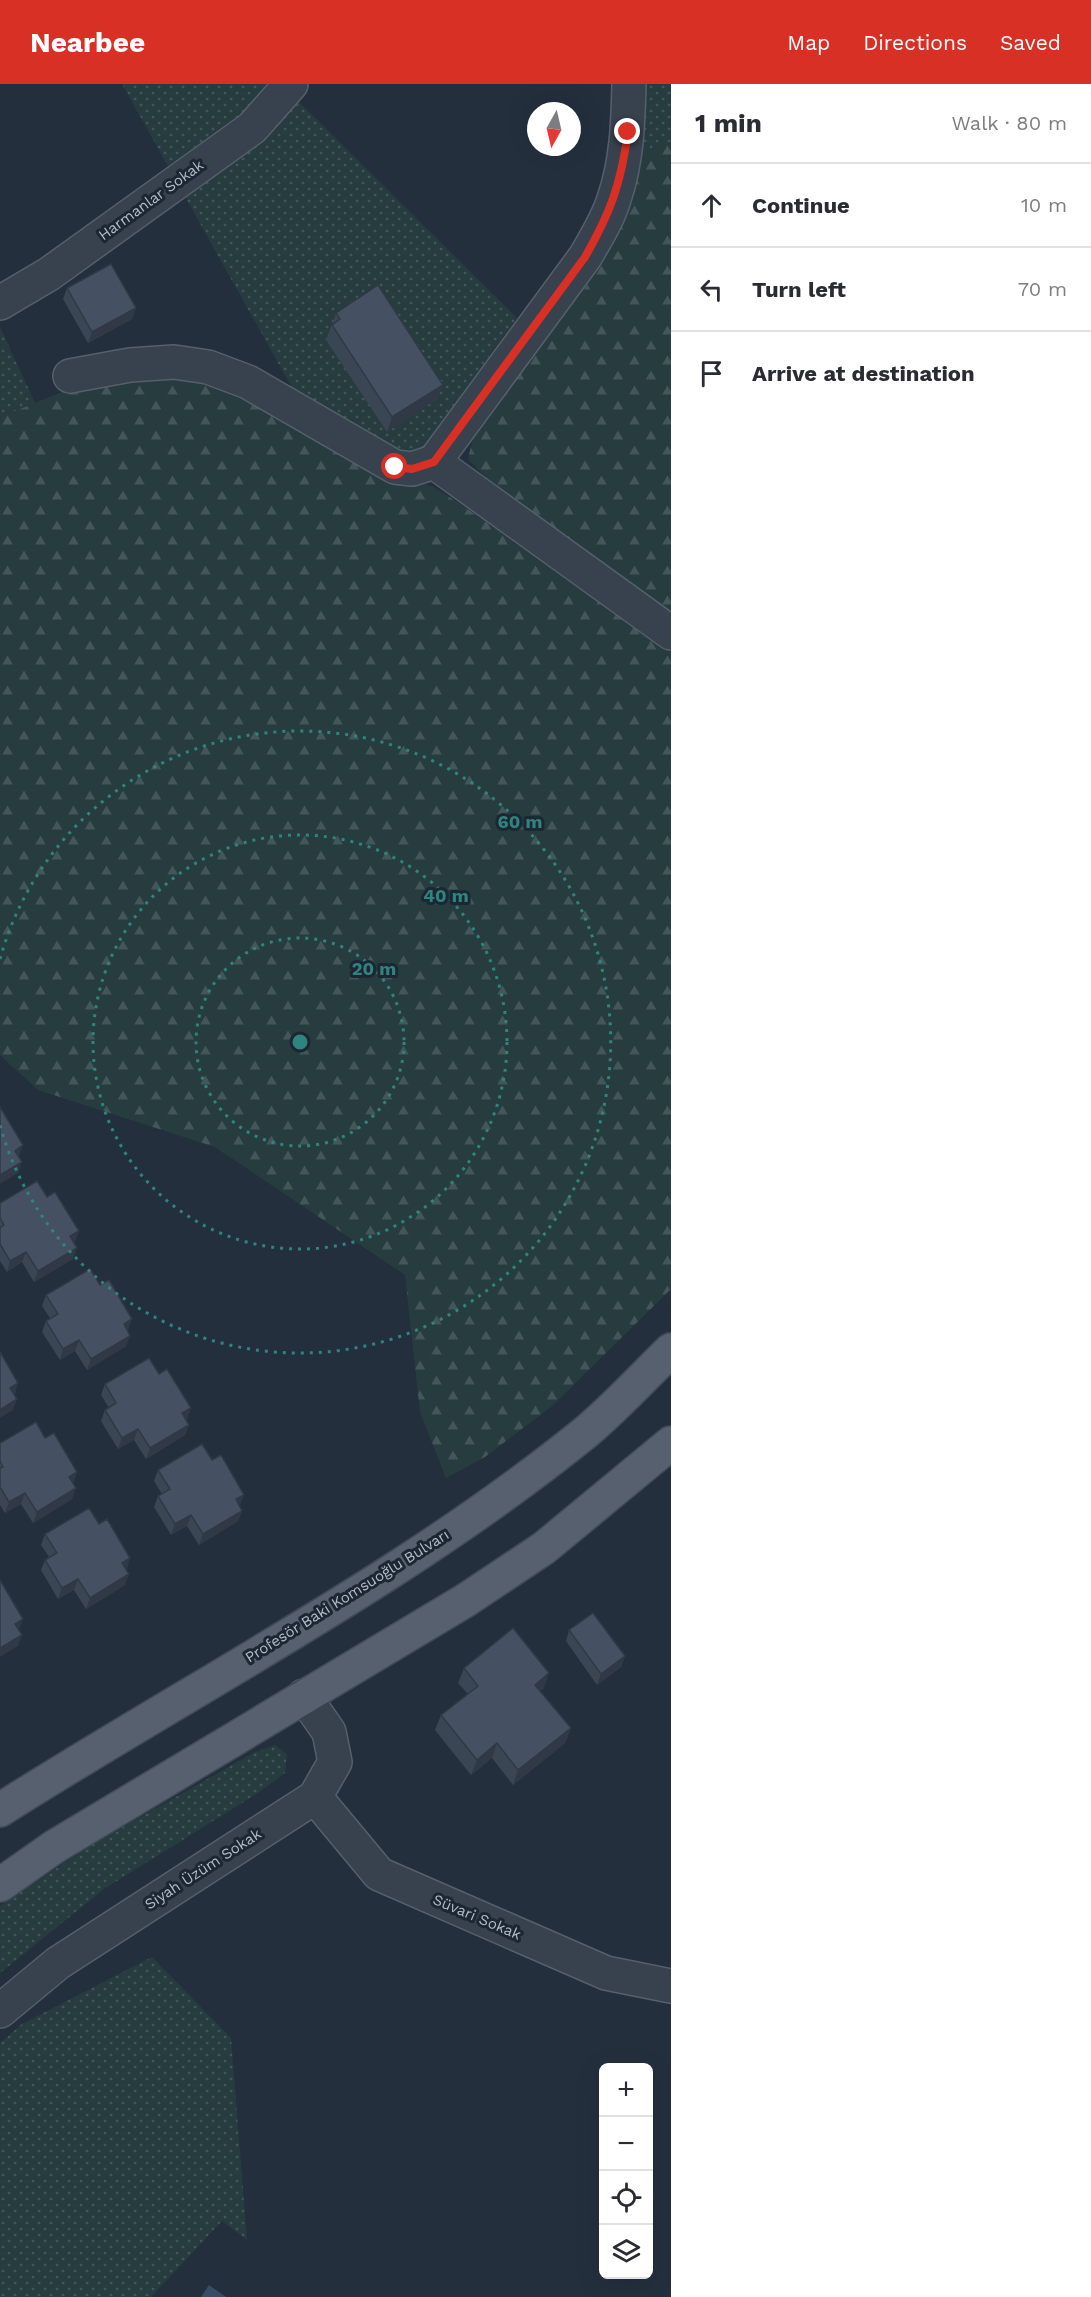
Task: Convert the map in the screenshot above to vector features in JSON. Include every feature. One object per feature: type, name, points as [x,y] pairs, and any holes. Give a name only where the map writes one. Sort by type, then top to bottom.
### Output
[{"type":"main road","name":"Profesör Baki Komsuoğlu Bulvarı","points":[[0,1810],[408,1561],[500,1498],[588,1430],[671,1350]]},
{"type":"main road","points":[[0,1885],[54,1847],[466,1600],[544,1548],[671,1443]]},
{"type":"street","name":"Harmanlar Sokak","points":[[0,303],[49,274],[252,128],[291,84]]},
{"type":"street","points":[[70,376],[130,365],[174,362],[208,367],[248,382],[395,467],[412,469],[434,462],[585,257],[601,230],[614,200],[623,167],[628,132],[629,84]]},
{"type":"street","points":[[434,462],[671,633]]},
{"type":"street","name":"Siyah Üzüm Sokak","points":[[0,2011],[58,1963],[315,1797],[335,1762],[328,1732],[304,1696]]},
{"type":"street","name":"Süvari Sokak","points":[[315,1797],[379,1874],[606,1973],[671,1986]]},
{"type":"green space","points":[[122,84],[281,84],[517,318],[419,452],[402,456],[300,402]]},
{"type":"green space","points":[[642,84],[671,84],[671,143],[640,154]]},
{"type":"green space","points":[[671,143],[671,616],[504,496],[468,459],[474,433],[590,281],[626,211],[640,154]]},
{"type":"green space","points":[[0,327],[35,403],[0,417]]},
{"type":"green space","points":[[177,376],[219,386],[267,408],[319,443],[386,474],[432,486],[671,652],[671,1289],[552,1406],[485,1457],[446,1478],[420,1412],[405,1275],[215,1147],[38,1090],[0,1055],[0,417],[70,389]]},
{"type":"green space","points":[[275,1745],[287,1754],[285,1773],[258,1793],[104,1889],[0,1973],[0,1906],[93,1844],[255,1752]]},
{"type":"green space","points":[[152,1957],[231,2038],[247,2240],[222,2221],[151,2297],[0,2297],[0,2043],[22,2024]]},
{"type":"water","points":[[209,2285],[226,2297],[201,2297]]},
{"type":"building","points":[[111,264],[136,308],[92,332],[67,288]]},
{"type":"building","points":[[378,285],[443,385],[392,417],[332,325],[340,319],[336,313]]},
{"type":"building","points":[[0,1107],[23,1145],[15,1151],[22,1162],[0,1175]]},
{"type":"building","points":[[37,1181],[47,1197],[55,1192],[79,1231],[70,1236],[77,1248],[38,1271],[26,1252],[10,1261],[0,1244],[0,1228],[4,1225],[0,1218],[0,1203]]},
{"type":"building","points":[[90,1269],[100,1285],[109,1280],[132,1319],[124,1324],[130,1336],[91,1359],[79,1340],[63,1349],[46,1321],[58,1314],[46,1295]]},
{"type":"building","points":[[0,1352],[18,1383],[10,1388],[17,1399],[0,1410]]},
{"type":"building","points":[[149,1358],[159,1374],[167,1369],[191,1408],[182,1413],[189,1425],[150,1448],[138,1429],[122,1438],[105,1410],[116,1403],[105,1384]]},
{"type":"building","points":[[36,1422],[45,1438],[54,1433],[77,1472],[69,1477],[76,1488],[37,1512],[25,1493],[9,1502],[0,1487],[0,1468],[3,1467],[0,1461],[0,1443]]},
{"type":"building","points":[[202,1444],[212,1460],[221,1455],[244,1495],[236,1499],[242,1511],[203,1534],[191,1515],[175,1524],[158,1496],[170,1489],[158,1470]]},
{"type":"building","points":[[89,1508],[99,1524],[107,1519],[130,1558],[122,1563],[129,1574],[90,1598],[78,1579],[62,1588],[45,1560],[57,1553],[45,1534]]},
{"type":"building","points":[[0,1580],[23,1619],[15,1624],[22,1635],[0,1648]]},
{"type":"building","points":[[593,1613],[625,1656],[601,1674],[569,1630]]},
{"type":"building","points":[[513,1628],[549,1673],[535,1685],[571,1728],[518,1770],[497,1743],[477,1760],[441,1715],[478,1686],[464,1668]]},
{"type":"route","points":[[395,467],[412,469],[434,462],[585,257],[601,230],[614,200],[623,167],[628,132]]}]
